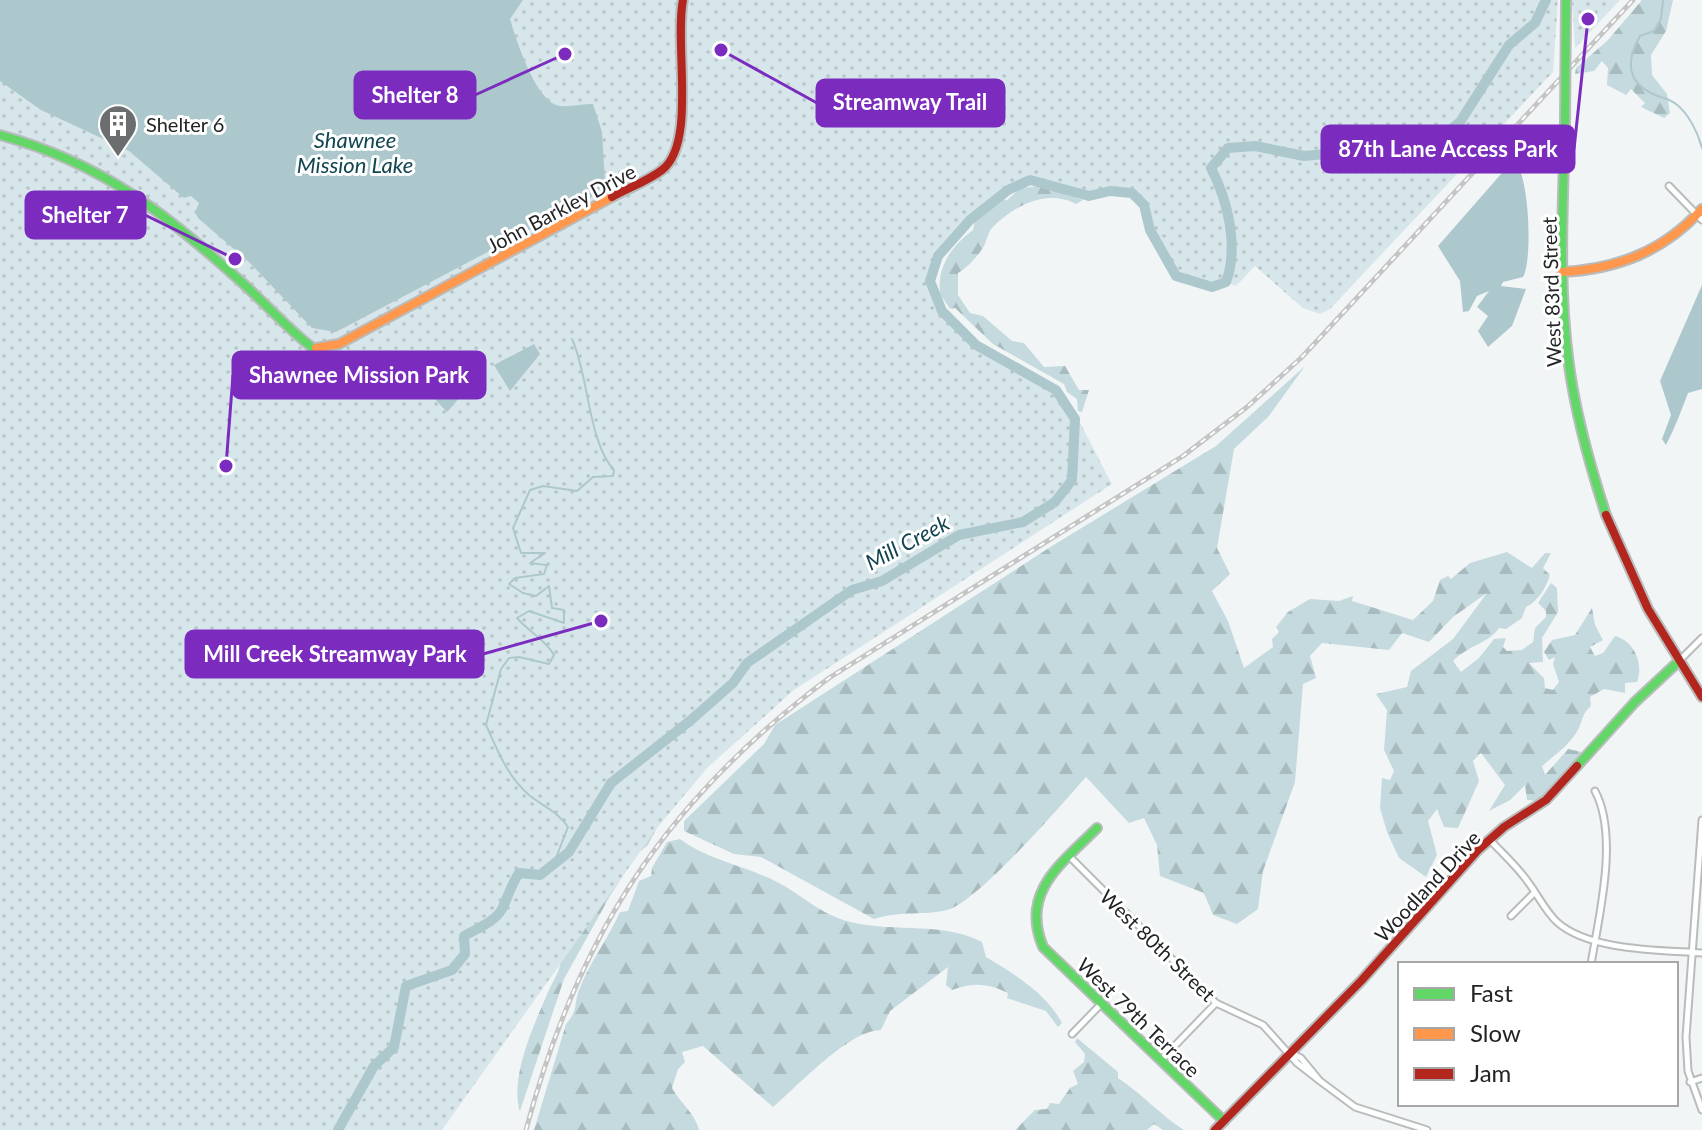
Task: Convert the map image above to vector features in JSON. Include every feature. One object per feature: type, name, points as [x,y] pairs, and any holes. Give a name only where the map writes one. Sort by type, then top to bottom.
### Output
[{"type":"street","name":"John Barkley Drive","points":[[316,348],[339,344],[664,169],[677,148],[684,124],[678,32],[683,0]]},
{"type":"street","name":"West 83rd Street","points":[[1566,0],[1562,272],[1571,382],[1594,479],[1634,582],[1678,662],[1702,697]]},
{"type":"street","points":[[0,135],[72,157],[131,189],[163,211],[336,364]]},
{"type":"street","points":[[1562,272],[1604,269],[1634,260],[1665,244],[1700,215],[1669,186]]},
{"type":"street","name":"Woodland Drive","points":[[1215,1130],[1490,840],[1546,800],[1635,702],[1702,638]]},
{"type":"street","points":[[1591,962],[1606,827],[1595,791]]},
{"type":"street","points":[[1702,820],[1686,1037],[1690,1082],[1702,1110]]},
{"type":"street","points":[[1070,857],[1097,828]]},
{"type":"street","points":[[1490,840],[1563,927],[1595,940],[1702,953]]},
{"type":"street","name":"West 79th Terrace","points":[[1070,857],[1041,887],[1032,917],[1035,934],[1043,947],[1224,1121]]},
{"type":"street","name":"West 80th Street","points":[[1070,857],[1216,1003],[1254,1019],[1291,1053],[1297,1063],[1355,1107],[1427,1130]]},
{"type":"street","points":[[1511,916],[1535,892]]},
{"type":"street","points":[[1072,1034],[1102,1003]]},
{"type":"street","points":[[1161,1060],[1216,1003]]},
{"type":"street","points":[[1690,1082],[1702,1078]]},
{"type":"green space","points":[[1642,0],[1673,0],[1666,31],[1651,55],[1652,75],[1667,94],[1670,113],[1664,118],[1641,107],[1645,103],[1631,89],[1626,95],[1607,85],[1608,68],[1602,61],[1594,71],[1575,74],[1576,68],[1608,40]]},
{"type":"green space","points":[[1042,186],[1083,200],[1076,204],[1053,198],[1041,199],[1009,214],[991,229],[979,253],[958,273],[958,295],[970,313],[983,316],[1012,341],[1024,343],[1044,367],[1065,366],[1079,390],[1089,390],[1082,412],[1078,411],[1077,399],[1067,392],[1064,384],[993,344],[955,308],[950,309],[940,292],[944,264],[953,249],[973,230],[975,221],[1001,199],[1007,200],[1021,188]]},
{"type":"green space","points":[[1305,366],[1269,416],[1234,449],[1217,548],[1230,574],[1212,591],[1228,621],[1244,668],[1273,647],[1272,639],[1279,632],[1276,627],[1288,612],[1310,599],[1339,601],[1353,596],[1352,601],[1413,620],[1433,601],[1440,580],[1448,576],[1451,579],[1470,563],[1507,552],[1532,568],[1545,553],[1551,553],[1543,568],[1550,575],[1546,585],[1538,598],[1526,607],[1522,618],[1506,629],[1499,628],[1453,661],[1461,672],[1479,658],[1494,639],[1506,638],[1503,647],[1507,651],[1522,650],[1533,642],[1535,628],[1546,617],[1546,611],[1538,603],[1551,583],[1557,588],[1558,612],[1542,638],[1543,662],[1529,663],[1544,678],[1545,688],[1553,690],[1559,682],[1553,664],[1555,657],[1549,660],[1544,652],[1552,640],[1575,635],[1592,608],[1595,625],[1603,640],[1590,647],[1595,656],[1603,653],[1615,636],[1622,639],[1636,654],[1639,675],[1637,682],[1625,683],[1625,693],[1604,689],[1590,697],[1591,706],[1576,734],[1542,766],[1545,775],[1568,749],[1582,752],[1539,801],[1527,800],[1525,785],[1510,800],[1489,811],[1505,785],[1481,753],[1473,761],[1479,781],[1458,828],[1444,827],[1437,809],[1428,821],[1437,855],[1426,877],[1399,858],[1380,808],[1382,778],[1390,780],[1394,771],[1384,750],[1387,710],[1376,694],[1407,687],[1411,671],[1453,639],[1487,593],[1453,617],[1429,642],[1402,633],[1389,650],[1322,643],[1310,656],[1316,678],[1303,684],[1295,782],[1263,871],[1258,909],[1237,924],[1213,915],[1204,893],[1160,876],[1157,845],[1144,818],[1129,823],[1086,777],[998,872],[961,903],[938,912],[874,919],[761,857],[734,854],[684,831],[684,821],[764,744],[775,725],[1052,546],[1216,446]]},
{"type":"green space","points":[[663,816],[648,845],[636,855],[610,896],[564,979],[520,1111],[518,1082],[521,1067],[531,1034],[559,968],[561,952]]},
{"type":"green space","points":[[680,839],[702,852],[763,875],[822,911],[843,920],[871,926],[952,932],[982,942],[986,957],[1038,994],[1062,1023],[1058,1027],[1046,1011],[1007,998],[1008,993],[994,987],[974,985],[952,990],[946,985],[948,967],[890,1011],[881,1030],[868,1032],[839,1049],[773,1107],[703,1046],[682,1052],[685,1062],[678,1069],[672,1088],[699,1130],[534,1130],[566,1024],[574,1011],[588,970],[620,912],[628,911],[639,881],[651,876],[652,868],[667,842]]},
{"type":"green space","points":[[1077,1038],[1118,1072],[1118,1078],[1184,1130],[1163,1130],[1154,1124],[1147,1130],[1015,1130],[1035,1110],[1047,1109],[1050,1103],[1059,1104],[1070,1088],[1078,1084],[1073,1071],[1084,1062],[1085,1054],[1075,1042]]},
{"type":"shaded area","points":[[0,0],[1558,0],[1553,72],[1330,309],[1320,314],[1303,308],[1255,266],[1236,286],[1225,282],[1212,287],[1176,276],[1150,230],[1144,205],[1132,193],[1110,191],[1089,196],[1030,180],[985,208],[953,236],[933,267],[930,281],[941,308],[954,325],[976,344],[1037,377],[1064,398],[1112,484],[794,690],[707,768],[657,828],[442,1130],[0,1130]]},
{"type":"shaded area","points":[[1572,0],[1620,0],[1575,48]]},
{"type":"water","name":"Shawnee Mission Lake","points":[[0,0],[523,0],[510,19],[528,69],[551,102],[560,106],[593,104],[602,132],[605,183],[592,197],[336,332],[312,328],[250,263],[198,218],[195,212],[199,203],[191,196],[184,198],[129,151],[41,110],[0,81]]},
{"type":"water","points":[[1515,162],[1524,183],[1528,254],[1523,277],[1503,282],[1501,286],[1526,289],[1512,326],[1488,347],[1478,331],[1488,316],[1477,307],[1489,291],[1477,296],[1469,311],[1463,312],[1460,281],[1438,246],[1508,166]]},
{"type":"water","points":[[1702,285],[1702,389],[1688,393],[1666,445],[1662,439],[1671,415],[1660,381]]},
{"type":"water","points":[[534,344],[540,354],[510,391],[494,365]]},
{"type":"water","points":[[463,361],[475,367],[476,379],[447,412],[431,395],[451,364]]},
{"type":"waterway","name":"Mill Creek","points":[[338,1130],[374,1066],[394,1047],[406,986],[452,970],[465,954],[464,936],[499,914],[519,873],[540,875],[569,852],[611,783],[733,683],[747,663],[852,590],[882,581],[959,535],[1023,522],[1055,502],[1072,480],[1075,419],[1056,390],[976,345],[942,311],[930,281],[938,256],[970,220],[1008,190],[1030,180],[1089,196],[1110,191],[1132,193],[1144,205],[1150,230],[1176,276],[1212,287],[1226,282],[1232,254],[1230,224],[1211,168],[1228,148],[1255,146],[1304,156],[1433,144],[1460,122],[1509,45],[1535,23],[1546,0]]},
{"type":"waterway","points":[[1663,0],[1661,19],[1654,31],[1640,36],[1631,69],[1637,83],[1644,89],[1671,100],[1681,108],[1702,148]]},
{"type":"waterway","points":[[554,863],[568,827],[515,780],[486,725],[501,669],[509,658],[519,657],[549,664],[554,655],[517,618],[529,611],[564,623],[564,610],[552,608],[549,586],[536,596],[523,593],[509,584],[515,578],[544,574],[547,565],[530,563],[545,553],[521,553],[513,528],[530,490],[543,486],[577,491],[593,477],[613,476],[614,470],[599,443],[572,339]]},
{"type":"railway","points":[[526,1130],[547,1059],[572,994],[602,933],[636,876],[676,823],[721,772],[772,724],[829,678],[1183,456],[1247,407],[1302,357],[1633,0]]},
{"type":"traffic: fast","points":[[1565,125],[1566,0]]},
{"type":"traffic: fast","points":[[1565,125],[1562,245],[1566,335],[1580,422],[1606,515]]},
{"type":"traffic: fast","points":[[0,135],[72,161],[134,195],[191,238],[301,338],[336,364]]},
{"type":"traffic: fast","points":[[1577,766],[1635,702],[1678,662]]},
{"type":"traffic: fast","points":[[1097,828],[1058,867],[1040,895],[1037,928],[1043,947],[1224,1121]]},
{"type":"traffic: slow","points":[[316,348],[339,344],[612,197]]},
{"type":"traffic: slow","points":[[1562,272],[1602,267],[1639,255],[1672,236],[1702,209]]},
{"type":"traffic: jam","points":[[612,197],[656,174],[673,157],[682,116],[683,0]]},
{"type":"traffic: jam","points":[[1606,515],[1648,609],[1702,697]]},
{"type":"traffic: jam","points":[[1215,1130],[1361,981],[1478,850],[1504,827],[1546,800],[1577,766]]},
{"type":"place","name":"87th Lane Access Park","points":[[1588,19]]},
{"type":"place","name":"Streamway Trail","points":[[721,50]]},
{"type":"place","name":"Shelter 8","points":[[565,54]]},
{"type":"place","name":"Shelter 6","points":[[118,158]]},
{"type":"place","name":"Shelter 7","points":[[235,259]]},
{"type":"place","name":"Shawnee Mission Park","points":[[226,466]]},
{"type":"place","name":"Mill Creek Streamway Park","points":[[601,621]]}]
